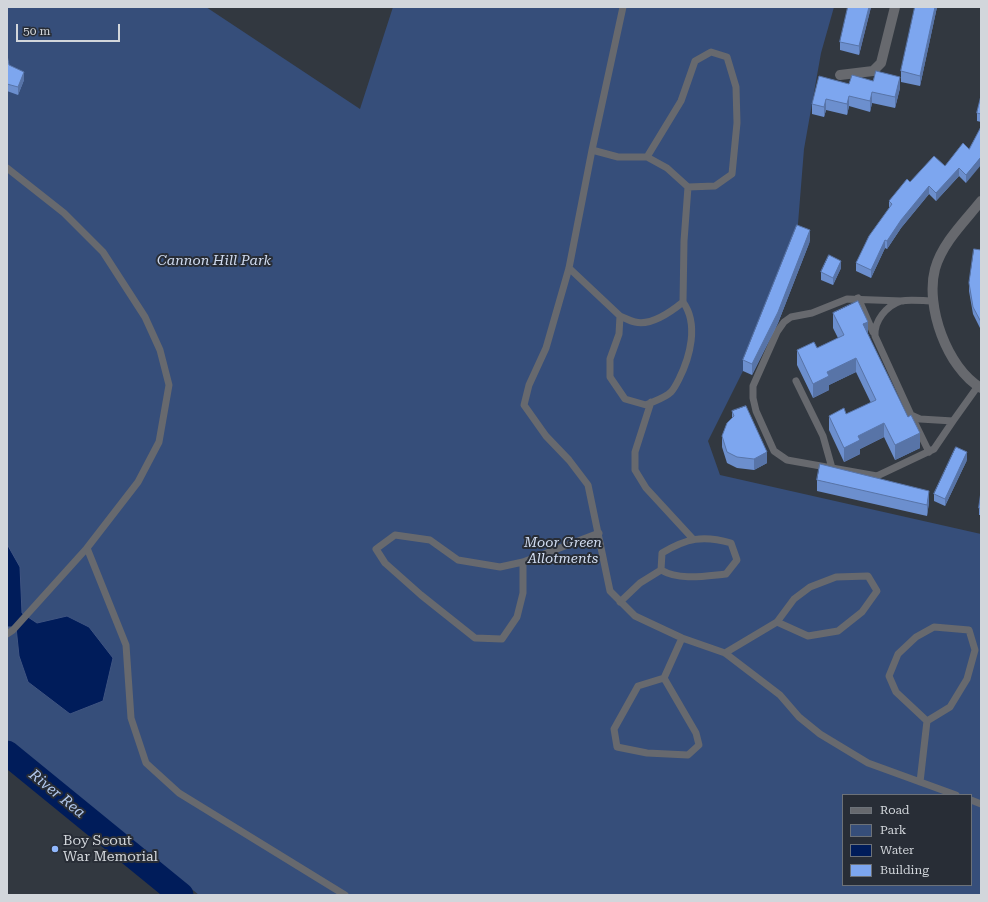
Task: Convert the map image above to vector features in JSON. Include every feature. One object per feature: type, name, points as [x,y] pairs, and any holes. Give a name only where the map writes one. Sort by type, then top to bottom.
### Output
[{"type":"street","points":[[840,75],[873,71],[881,63],[895,7]]},
{"type":"street","points":[[979,387],[955,362],[942,335],[933,301],[935,268],[946,245],[981,201]]},
{"type":"lane","points":[[623,7],[592,150],[569,268],[546,348],[529,385],[524,405],[546,436],[569,460],[588,485],[599,533],[604,571],[610,591],[620,602],[636,616],[682,638],[725,653],[780,695],[799,717],[820,734],[868,763],[953,794]]},
{"type":"lane","points":[[592,150],[618,157],[648,157],[667,168],[688,187],[715,186],[732,174],[737,123],[736,87],[727,57],[710,52],[695,61],[681,101],[648,157]]},
{"type":"lane","points":[[7,168],[64,213],[103,252],[144,317],[160,350],[169,385],[159,442],[138,482],[87,548],[10,632]]},
{"type":"lane","points":[[620,316],[619,334],[610,359],[610,378],[625,399],[646,405],[672,392],[686,366],[692,323],[688,309],[683,302],[684,242],[688,187]]},
{"type":"lane","points":[[569,268],[620,316],[636,323],[652,320],[668,314],[683,302]]},
{"type":"lane","points":[[933,301],[902,301],[858,298],[848,299],[812,313],[791,317],[784,322],[774,338],[752,392],[756,411],[774,451],[787,460],[876,476],[934,449],[979,387]]},
{"type":"lane","points":[[858,298],[929,452]]},
{"type":"lane","points":[[875,336],[875,326],[880,318],[888,309],[902,301]]},
{"type":"lane","points":[[796,381],[823,436],[832,468]]},
{"type":"lane","points":[[651,402],[635,452],[635,470],[646,488],[693,539]]},
{"type":"lane","points":[[911,415],[920,418],[953,421]]},
{"type":"lane","points":[[523,562],[523,593],[517,617],[502,639],[474,638],[421,595],[385,563],[376,549],[395,535],[430,540],[458,560],[500,567],[523,562],[599,533]]},
{"type":"lane","points":[[714,538],[731,543],[737,560],[726,574],[707,576],[669,575],[661,570],[662,553],[678,543],[693,539],[714,538]]},
{"type":"lane","points":[[87,548],[126,645],[131,718],[146,763],[179,793],[345,895]]},
{"type":"lane","points":[[620,602],[640,583],[661,570]]},
{"type":"lane","points":[[725,653],[777,622],[794,599],[810,587],[836,577],[868,576],[877,591],[862,612],[838,632],[808,636],[777,622]]},
{"type":"lane","points":[[934,627],[969,630],[975,650],[967,679],[950,707],[927,721],[896,692],[890,676],[898,654],[916,637],[934,627]]},
{"type":"lane","points":[[664,678],[696,733],[699,745],[688,755],[647,753],[616,747],[614,729],[638,686],[664,678],[682,638]]},
{"type":"lane","points":[[920,782],[927,721]]},
{"type":"green space","points":[[7,7],[206,7],[360,109],[393,7],[834,7],[821,53],[804,149],[797,236],[743,371],[708,441],[720,475],[981,534],[981,895],[199,895],[7,741]]},
{"type":"water","points":[[7,544],[20,567],[22,613],[37,623],[67,616],[89,627],[113,658],[103,701],[70,714],[28,682],[19,656],[16,627],[7,627]]},
{"type":"building","points":[[848,7],[869,7],[859,46],[840,42]]},
{"type":"building","points":[[915,7],[935,7],[920,76],[901,71]]},
{"type":"building","points":[[7,55],[9,65],[24,72],[18,87],[7,84]]},
{"type":"building","points":[[876,71],[900,77],[895,97],[872,92],[870,101],[849,96],[847,104],[826,99],[824,107],[812,104],[819,76],[849,84],[852,75],[873,81]]},
{"type":"building","points":[[981,96],[981,114],[977,113]]},
{"type":"building","points":[[981,127],[981,157],[966,175],[959,168],[936,193],[929,186],[901,220],[887,241],[885,240],[871,270],[856,263],[869,236],[892,204],[889,201],[907,179],[910,182],[934,156],[945,166],[963,143],[969,149]]},
{"type":"building","points":[[797,225],[810,230],[778,312],[752,364],[743,360]]},
{"type":"building","points":[[974,249],[981,250],[981,322],[973,307],[969,283]]},
{"type":"building","points":[[829,255],[841,261],[833,278],[821,272]]},
{"type":"building","points":[[858,301],[868,322],[863,324],[908,417],[911,415],[920,433],[895,445],[884,423],[858,436],[860,440],[844,448],[829,416],[844,408],[846,414],[876,400],[856,358],[827,372],[829,376],[813,384],[797,350],[814,342],[817,348],[844,335],[833,313]]},
{"type":"building","points":[[746,406],[767,452],[754,459],[737,457],[727,452],[722,436],[727,423],[734,416],[732,411]]},
{"type":"building","points":[[956,447],[967,452],[945,499],[934,494]]},
{"type":"building","points":[[820,464],[929,491],[927,505],[817,480]]},
{"type":"building","points":[[981,492],[981,508],[979,508]]},
{"type":"waterway","name":"River Rea","points":[[7,753],[181,895]]},
{"type":"waterway","points":[[160,878],[168,895]]},
{"type":"place","name":"Boy Scout War Memorial","points":[[55,849]]},
{"type":"park label","name":"Cannon Hill Park","points":[[214,261]]},
{"type":"park label","name":"Moor Green Allotments","points":[[563,552]]}]
